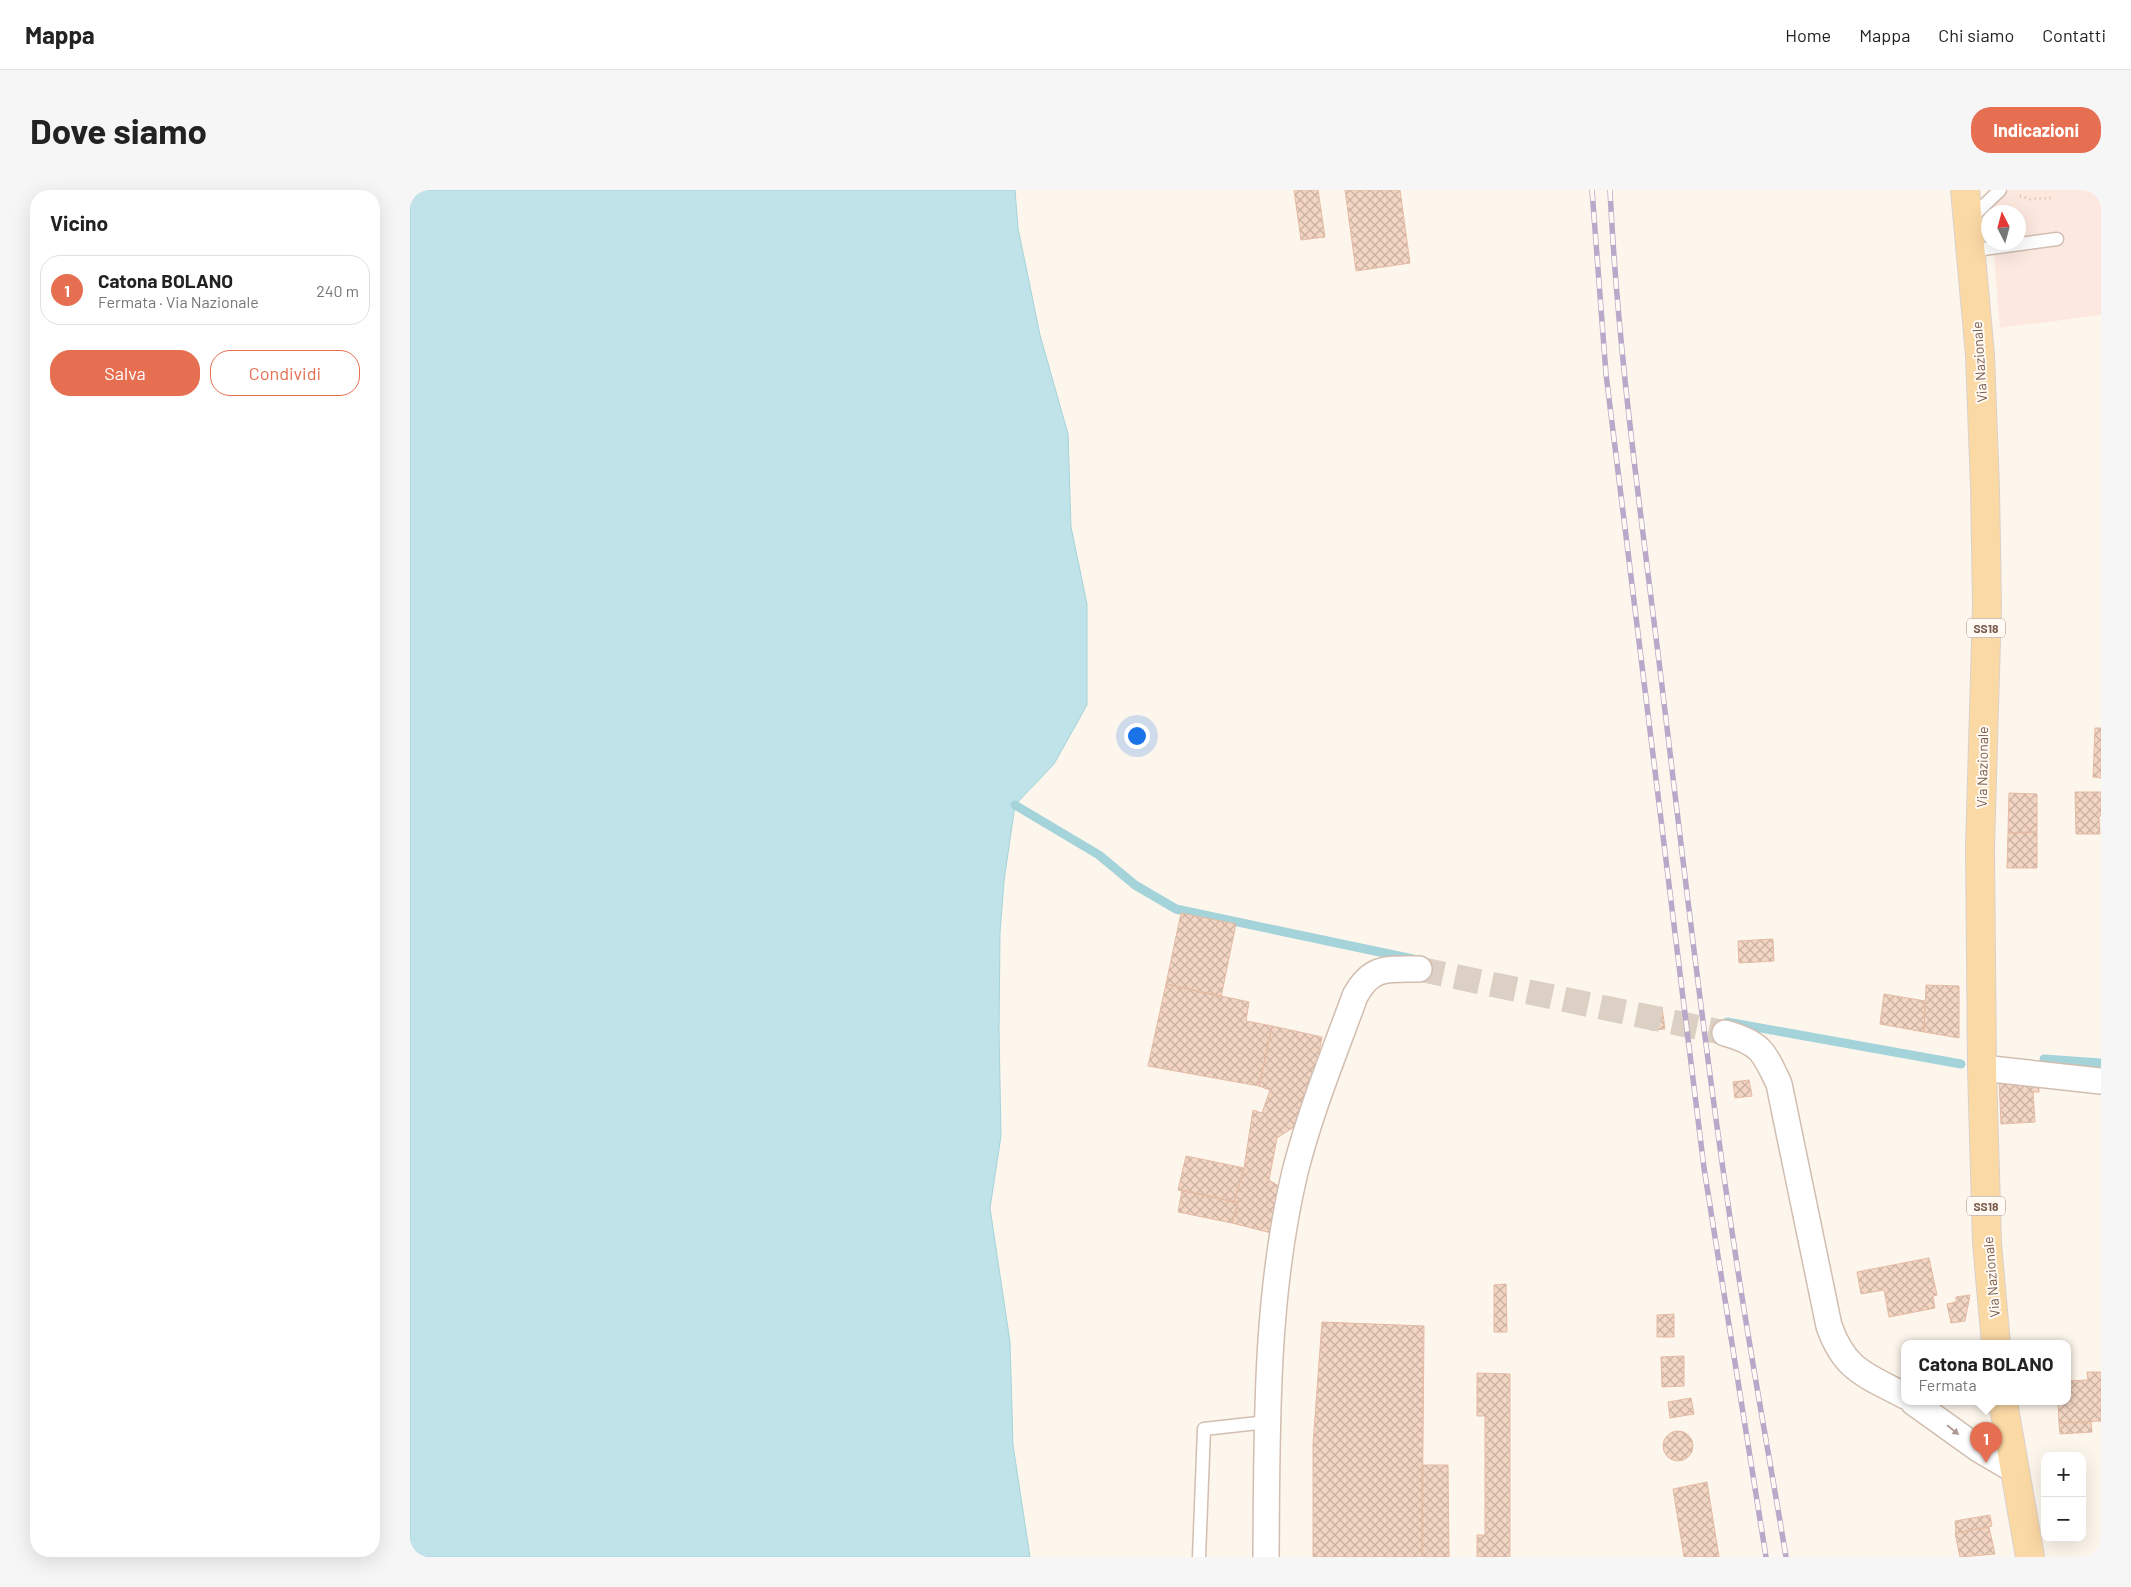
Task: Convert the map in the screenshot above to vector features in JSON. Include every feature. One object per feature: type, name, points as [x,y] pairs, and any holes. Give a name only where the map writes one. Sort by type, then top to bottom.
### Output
[{"type":"main road","name":"Via Nazionale","points":[[1965,190],[1969,251],[1980,355],[1985,488],[1987,605],[1980,848],[1982,1068],[1987,1243],[1996,1340]]},
{"type":"main road","points":[[2004,1405],[2030,1557]]},
{"type":"street","points":[[1266,1557],[1267,1385],[1280,1258],[1295,1173],[1310,1119],[1355,996],[1364,980],[1373,974],[1395,969],[1419,969]]},
{"type":"street","points":[[1725,1033],[1748,1039],[1761,1051],[1779,1084],[1829,1326],[1836,1347],[1845,1359],[1858,1369],[1901,1394]]},
{"type":"street","points":[[1982,1068],[2101,1080]]},
{"type":"street","points":[[1917,1405],[1980,1450],[2014,1470]]},
{"type":"lane","points":[[1968,221],[2000,190]]},
{"type":"lane","points":[[1969,251],[2057,239]]},
{"type":"lane","points":[[1199,1557],[1204,1429],[1267,1422]]},
{"type":"path","points":[[2030,200],[2053,198]]},
{"type":"shaded area","points":[[1989,190],[2101,190],[2101,315],[2000,328],[1994,250],[2026,250],[2026,205],[1990,205]]},
{"type":"water","points":[[410,190],[1015,190],[1018,228],[1040,335],[1068,434],[1071,527],[1087,604],[1087,705],[1054,764],[1015,805],[1004,881],[1000,933],[1001,1136],[990,1208],[1010,1342],[1013,1445],[1030,1557],[410,1557]]},
{"type":"building","points":[[1294,190],[1318,190],[1325,237],[1301,240]]},
{"type":"building","points":[[1345,190],[1400,190],[1410,263],[1356,271]]},
{"type":"building","points":[[2095,728],[2101,728],[2101,778],[2093,777]]},
{"type":"building","points":[[2075,792],[2101,792],[2100,834],[2076,834]]},
{"type":"building","points":[[2009,793],[2037,794],[2037,832],[2008,833]]},
{"type":"building","points":[[2037,832],[2037,868],[2007,868],[2008,833]]},
{"type":"building","points":[[1181,913],[1236,924],[1221,997],[1166,984]]},
{"type":"building","points":[[1773,939],[1774,961],[1739,963],[1738,941]]},
{"type":"building","points":[[1166,984],[1249,1002],[1246,1021],[1272,1026],[1259,1086],[1148,1066]]},
{"type":"building","points":[[1926,985],[1959,986],[1959,1038],[1924,1032]]},
{"type":"building","points":[[1884,994],[1925,1001],[1924,1032],[1880,1024]]},
{"type":"building","points":[[1662,1007],[1665,1029],[1650,1030],[1649,1009]]},
{"type":"building","points":[[1272,1026],[1322,1037],[1308,1110],[1294,1127],[1277,1138],[1269,1180],[1282,1188],[1275,1234],[1232,1223],[1238,1202],[1234,1202],[1244,1168],[1253,1110],[1262,1113],[1270,1090],[1259,1086]]},
{"type":"building","points":[[1999,1079],[2039,1080],[2039,1092],[2033,1092],[2035,1122],[2001,1124]]},
{"type":"building","points":[[1749,1080],[1752,1096],[1735,1098],[1733,1082]]},
{"type":"building","points":[[1186,1156],[1244,1168],[1234,1202],[1178,1190]]},
{"type":"building","points":[[1182,1190],[1238,1202],[1232,1223],[1178,1212]]},
{"type":"building","points":[[1929,1258],[1937,1295],[1933,1296],[1935,1308],[1889,1317],[1884,1290],[1861,1294],[1857,1272]]},
{"type":"building","points":[[1506,1284],[1507,1332],[1494,1332],[1494,1285]]},
{"type":"building","points":[[1970,1295],[1965,1321],[1951,1323],[1947,1304],[1956,1302],[1956,1297]]},
{"type":"building","points":[[1674,1314],[1674,1337],[1657,1337],[1657,1315]]},
{"type":"building","points":[[1322,1322],[1424,1326],[1422,1557],[1313,1557],[1313,1444]]},
{"type":"building","points":[[1684,1356],[1684,1386],[1662,1387],[1661,1357]]},
{"type":"building","points":[[2087,1372],[2101,1372],[2101,1421],[2059,1423],[2058,1405],[2071,1405],[2071,1381],[2088,1380]]},
{"type":"building","points":[[1477,1373],[1510,1374],[1510,1557],[1477,1557],[1477,1535],[1485,1535],[1485,1416],[1477,1416]]},
{"type":"building","points":[[1691,1398],[1694,1414],[1670,1418],[1668,1402]]},
{"type":"building","points":[[2091,1422],[2092,1432],[2060,1434],[2059,1423]]},
{"type":"building","points":[[1678,1431],[1689,1435],[1693,1446],[1689,1457],[1678,1461],[1667,1457],[1663,1446],[1667,1435]]},
{"type":"building","points":[[1422,1465],[1448,1465],[1449,1557],[1422,1557]]},
{"type":"building","points":[[1707,1482],[1719,1557],[1684,1557],[1673,1489]]},
{"type":"building","points":[[1990,1515],[1992,1526],[1956,1533],[1955,1521]]},
{"type":"building","points":[[1989,1527],[1995,1554],[1960,1557],[1955,1533]]},
{"type":"waterway","points":[[1015,805],[1099,855],[1135,885],[1176,909],[1413,959]]},
{"type":"waterway","points":[[1727,1022],[1961,1064]]},
{"type":"waterway","points":[[2044,1059],[2101,1063]]},
{"type":"tunnel","points":[[1419,969],[1725,1033]]},
{"type":"railway","points":[[1592,190],[1606,374],[1704,1168],[1766,1557]]},
{"type":"railway","points":[[1610,190],[1625,377],[1698,985],[1740,1284],[1786,1557]]},
{"type":"place","name":"Catona BOLANO","points":[[1986,1463]]}]
